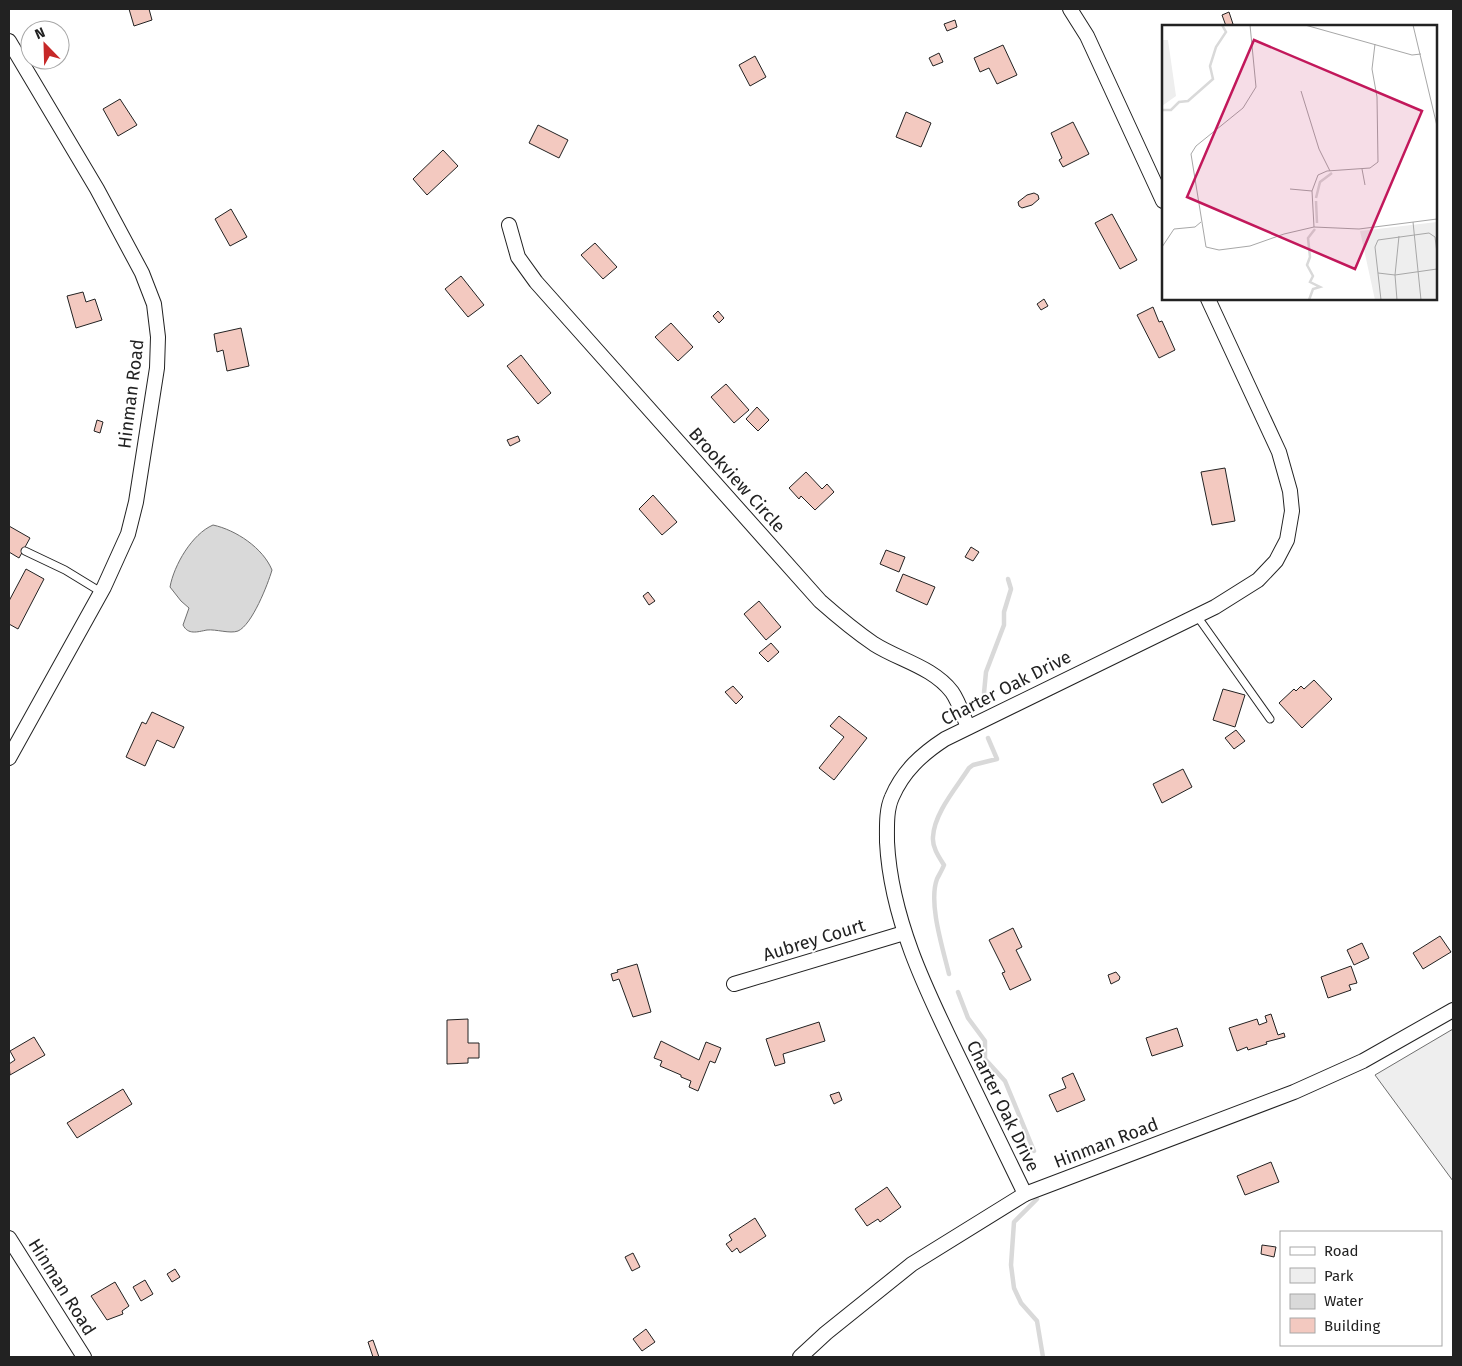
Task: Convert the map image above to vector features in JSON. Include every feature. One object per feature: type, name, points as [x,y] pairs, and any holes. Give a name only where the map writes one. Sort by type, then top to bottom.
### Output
[{"type":"street","points":[[1070,9],[1087,36],[1162,199]]},
{"type":"street","name":"Hinman Road","points":[[9,41],[97,189],[142,273],[154,304],[158,337],[157,368],[136,502],[128,534],[101,592],[9,758]]},
{"type":"street","name":"Brookview Circle","points":[[509,225],[518,257],[536,282],[820,601],[842,621],[875,644],[929,672],[943,683],[952,693],[968,727]]},
{"type":"street","name":"Charter Oak Drive","points":[[1025,1194],[924,986],[904,933],[888,859],[887,822],[891,798],[904,775],[921,755],[968,727],[1198,616],[1258,580],[1276,561],[1287,540],[1292,511],[1290,491],[1279,452],[1208,300]]},
{"type":"street","name":"Aubrey Court","points":[[734,984],[904,933]]},
{"type":"street","name":"Hinman Road","points":[[800,1357],[826,1333],[912,1264],[1025,1194],[1294,1092],[1363,1061],[1453,1010]]},
{"type":"street","name":"Hinman Road","points":[[9,1238],[84,1357]]},
{"type":"lane","points":[[25,551],[65,570],[101,592]]},
{"type":"lane","points":[[1198,616],[1270,720]]},
{"type":"green space","points":[[1453,1029],[1453,1181],[1375,1075]]},
{"type":"water","points":[[213,525],[231,531],[248,541],[262,554],[272,570],[254,613],[249,621],[238,631],[211,630],[190,632],[183,625],[189,608],[170,587],[175,569],[185,551],[198,535]]},
{"type":"building","points":[[129,9],[149,9],[152,20],[134,26]]},
{"type":"building","points":[[1229,12],[1233,24],[1226,25],[1222,15]]},
{"type":"building","points":[[955,20],[957,27],[947,31],[944,24]]},
{"type":"building","points":[[1003,45],[1017,75],[997,84],[989,68],[980,72],[974,58]]},
{"type":"building","points":[[939,53],[943,62],[933,66],[929,58]]},
{"type":"building","points":[[755,56],[766,77],[750,86],[739,65]]},
{"type":"building","points":[[120,99],[137,125],[118,136],[103,109]]},
{"type":"building","points":[[906,112],[931,123],[921,147],[896,137]]},
{"type":"building","points":[[1073,122],[1089,154],[1063,167],[1059,160],[1062,158],[1051,133]]},
{"type":"building","points":[[538,125],[568,140],[559,158],[529,143]]},
{"type":"building","points":[[443,150],[458,166],[427,195],[413,179]]},
{"type":"building","points":[[1034,193],[1038,195],[1039,199],[1032,205],[1022,208],[1019,206],[1018,202],[1027,195]]},
{"type":"building","points":[[231,209],[247,237],[230,246],[215,219]]},
{"type":"building","points":[[1112,214],[1137,260],[1120,269],[1095,223]]},
{"type":"building","points":[[595,243],[617,267],[603,279],[581,255]]},
{"type":"building","points":[[461,276],[484,305],[468,317],[445,289]]},
{"type":"building","points":[[83,292],[86,302],[95,299],[102,320],[76,328],[67,296]]},
{"type":"building","points":[[1044,299],[1048,306],[1041,310],[1037,304]]},
{"type":"building","points":[[1153,307],[1159,322],[1162,321],[1175,350],[1159,358],[1137,315]]},
{"type":"building","points":[[718,311],[724,318],[719,323],[713,316]]},
{"type":"building","points":[[671,323],[693,347],[678,361],[655,337]]},
{"type":"building","points":[[241,328],[249,366],[227,371],[223,350],[217,352],[214,334]]},
{"type":"building","points":[[521,355],[551,393],[538,404],[507,366]]},
{"type":"building","points":[[726,384],[749,410],[734,423],[711,397]]},
{"type":"building","points":[[757,407],[769,420],[758,431],[746,419]]},
{"type":"building","points":[[97,420],[103,422],[100,433],[94,431]]},
{"type":"building","points":[[518,436],[520,441],[510,446],[507,440]]},
{"type":"building","points":[[1225,468],[1235,521],[1212,525],[1201,472]]},
{"type":"building","points":[[806,472],[822,489],[827,484],[834,492],[815,510],[801,496],[799,499],[789,488]]},
{"type":"building","points":[[653,495],[677,522],[662,535],[639,509]]},
{"type":"building","points":[[9,526],[30,538],[19,558],[9,552]]},
{"type":"building","points":[[971,547],[979,552],[973,561],[965,557]]},
{"type":"building","points":[[886,550],[905,557],[899,572],[880,564]]},
{"type":"building","points":[[26,569],[44,579],[18,629],[9,624],[9,601]]},
{"type":"building","points":[[903,574],[935,587],[927,605],[896,591]]},
{"type":"building","points":[[648,592],[655,601],[649,605],[643,596]]},
{"type":"building","points":[[759,601],[781,627],[766,640],[744,614]]},
{"type":"building","points":[[771,643],[779,652],[768,662],[759,653]]},
{"type":"building","points":[[1314,680],[1332,699],[1302,728],[1279,703],[1294,689],[1296,691],[1301,686],[1304,689]]},
{"type":"building","points":[[733,686],[743,697],[736,704],[725,692]]},
{"type":"building","points":[[1223,689],[1245,695],[1235,727],[1213,720]]},
{"type":"building","points":[[152,712],[184,727],[174,748],[157,740],[145,766],[126,757],[142,722],[146,724]]},
{"type":"building","points":[[839,716],[867,738],[834,780],[819,768],[844,737],[830,726]]},
{"type":"building","points":[[1236,730],[1245,741],[1234,749],[1225,738]]},
{"type":"building","points":[[1183,769],[1192,787],[1162,803],[1153,784]]},
{"type":"building","points":[[1013,928],[1022,947],[1016,950],[1031,980],[1010,990],[1002,973],[1005,972],[989,940]]},
{"type":"building","points":[[1440,936],[1451,952],[1423,969],[1413,953]]},
{"type":"building","points":[[1362,943],[1369,958],[1354,965],[1347,950]]},
{"type":"building","points":[[637,964],[651,1012],[633,1017],[619,979],[613,981],[611,974],[618,972],[617,970]]},
{"type":"building","points":[[1351,966],[1357,983],[1349,985],[1351,990],[1328,998],[1321,977]]},
{"type":"building","points":[[1116,972],[1120,977],[1119,980],[1111,984],[1108,975]]},
{"type":"building","points":[[1271,1014],[1278,1035],[1284,1033],[1285,1037],[1266,1042],[1267,1044],[1248,1050],[1247,1047],[1237,1051],[1229,1028],[1257,1019],[1259,1025],[1267,1022],[1265,1016]]},
{"type":"building","points":[[468,1019],[468,1043],[479,1043],[479,1058],[468,1058],[468,1063],[447,1064],[447,1020]]},
{"type":"building","points":[[819,1022],[825,1041],[783,1054],[785,1063],[775,1066],[766,1039]]},
{"type":"building","points":[[1177,1028],[1183,1046],[1152,1056],[1146,1038]]},
{"type":"building","points":[[34,1037],[45,1055],[10,1075],[9,1064],[15,1060],[10,1051]]},
{"type":"building","points":[[661,1041],[699,1060],[706,1042],[721,1048],[715,1063],[710,1061],[698,1091],[689,1087],[691,1081],[660,1066],[662,1061],[654,1058]]},
{"type":"building","points":[[1073,1073],[1085,1100],[1057,1112],[1049,1095],[1066,1088],[1062,1078]]},
{"type":"building","points":[[123,1089],[132,1104],[77,1138],[67,1123]]},
{"type":"building","points":[[839,1092],[842,1100],[834,1104],[830,1095]]},
{"type":"building","points":[[1271,1162],[1279,1182],[1245,1195],[1237,1176]]},
{"type":"building","points":[[887,1187],[901,1207],[880,1222],[878,1219],[867,1226],[855,1209]]},
{"type":"building","points":[[755,1218],[766,1236],[740,1253],[737,1248],[732,1252],[726,1244],[732,1240],[729,1235]]},
{"type":"building","points":[[1262,1245],[1276,1247],[1274,1257],[1261,1254]]},
{"type":"building","points":[[633,1253],[640,1267],[632,1271],[625,1257]]},
{"type":"building","points":[[175,1269],[180,1277],[172,1282],[167,1274]]},
{"type":"building","points":[[145,1280],[153,1294],[141,1301],[133,1287]]},
{"type":"building","points":[[115,1282],[129,1306],[122,1311],[123,1314],[107,1320],[91,1296]]},
{"type":"building","points":[[646,1329],[655,1342],[642,1351],[633,1339]]},
{"type":"building","points":[[373,1340],[379,1357],[373,1357],[368,1342]]},
{"type":"waterway","points":[[984,693],[986,672],[1004,625],[1004,612],[1011,589],[1008,579]]},
{"type":"waterway","points":[[949,974],[935,913],[935,889],[937,879],[944,865],[936,852],[933,837],[934,828],[942,810],[969,768],[973,765],[997,759],[988,738]]},
{"type":"waterway","points":[[958,992],[968,1018],[985,1041],[985,1059],[1005,1081],[1034,1151]]},
{"type":"waterway","points":[[1037,1199],[1014,1222],[1011,1265],[1014,1288],[1021,1303],[1037,1321],[1043,1357]]}]
